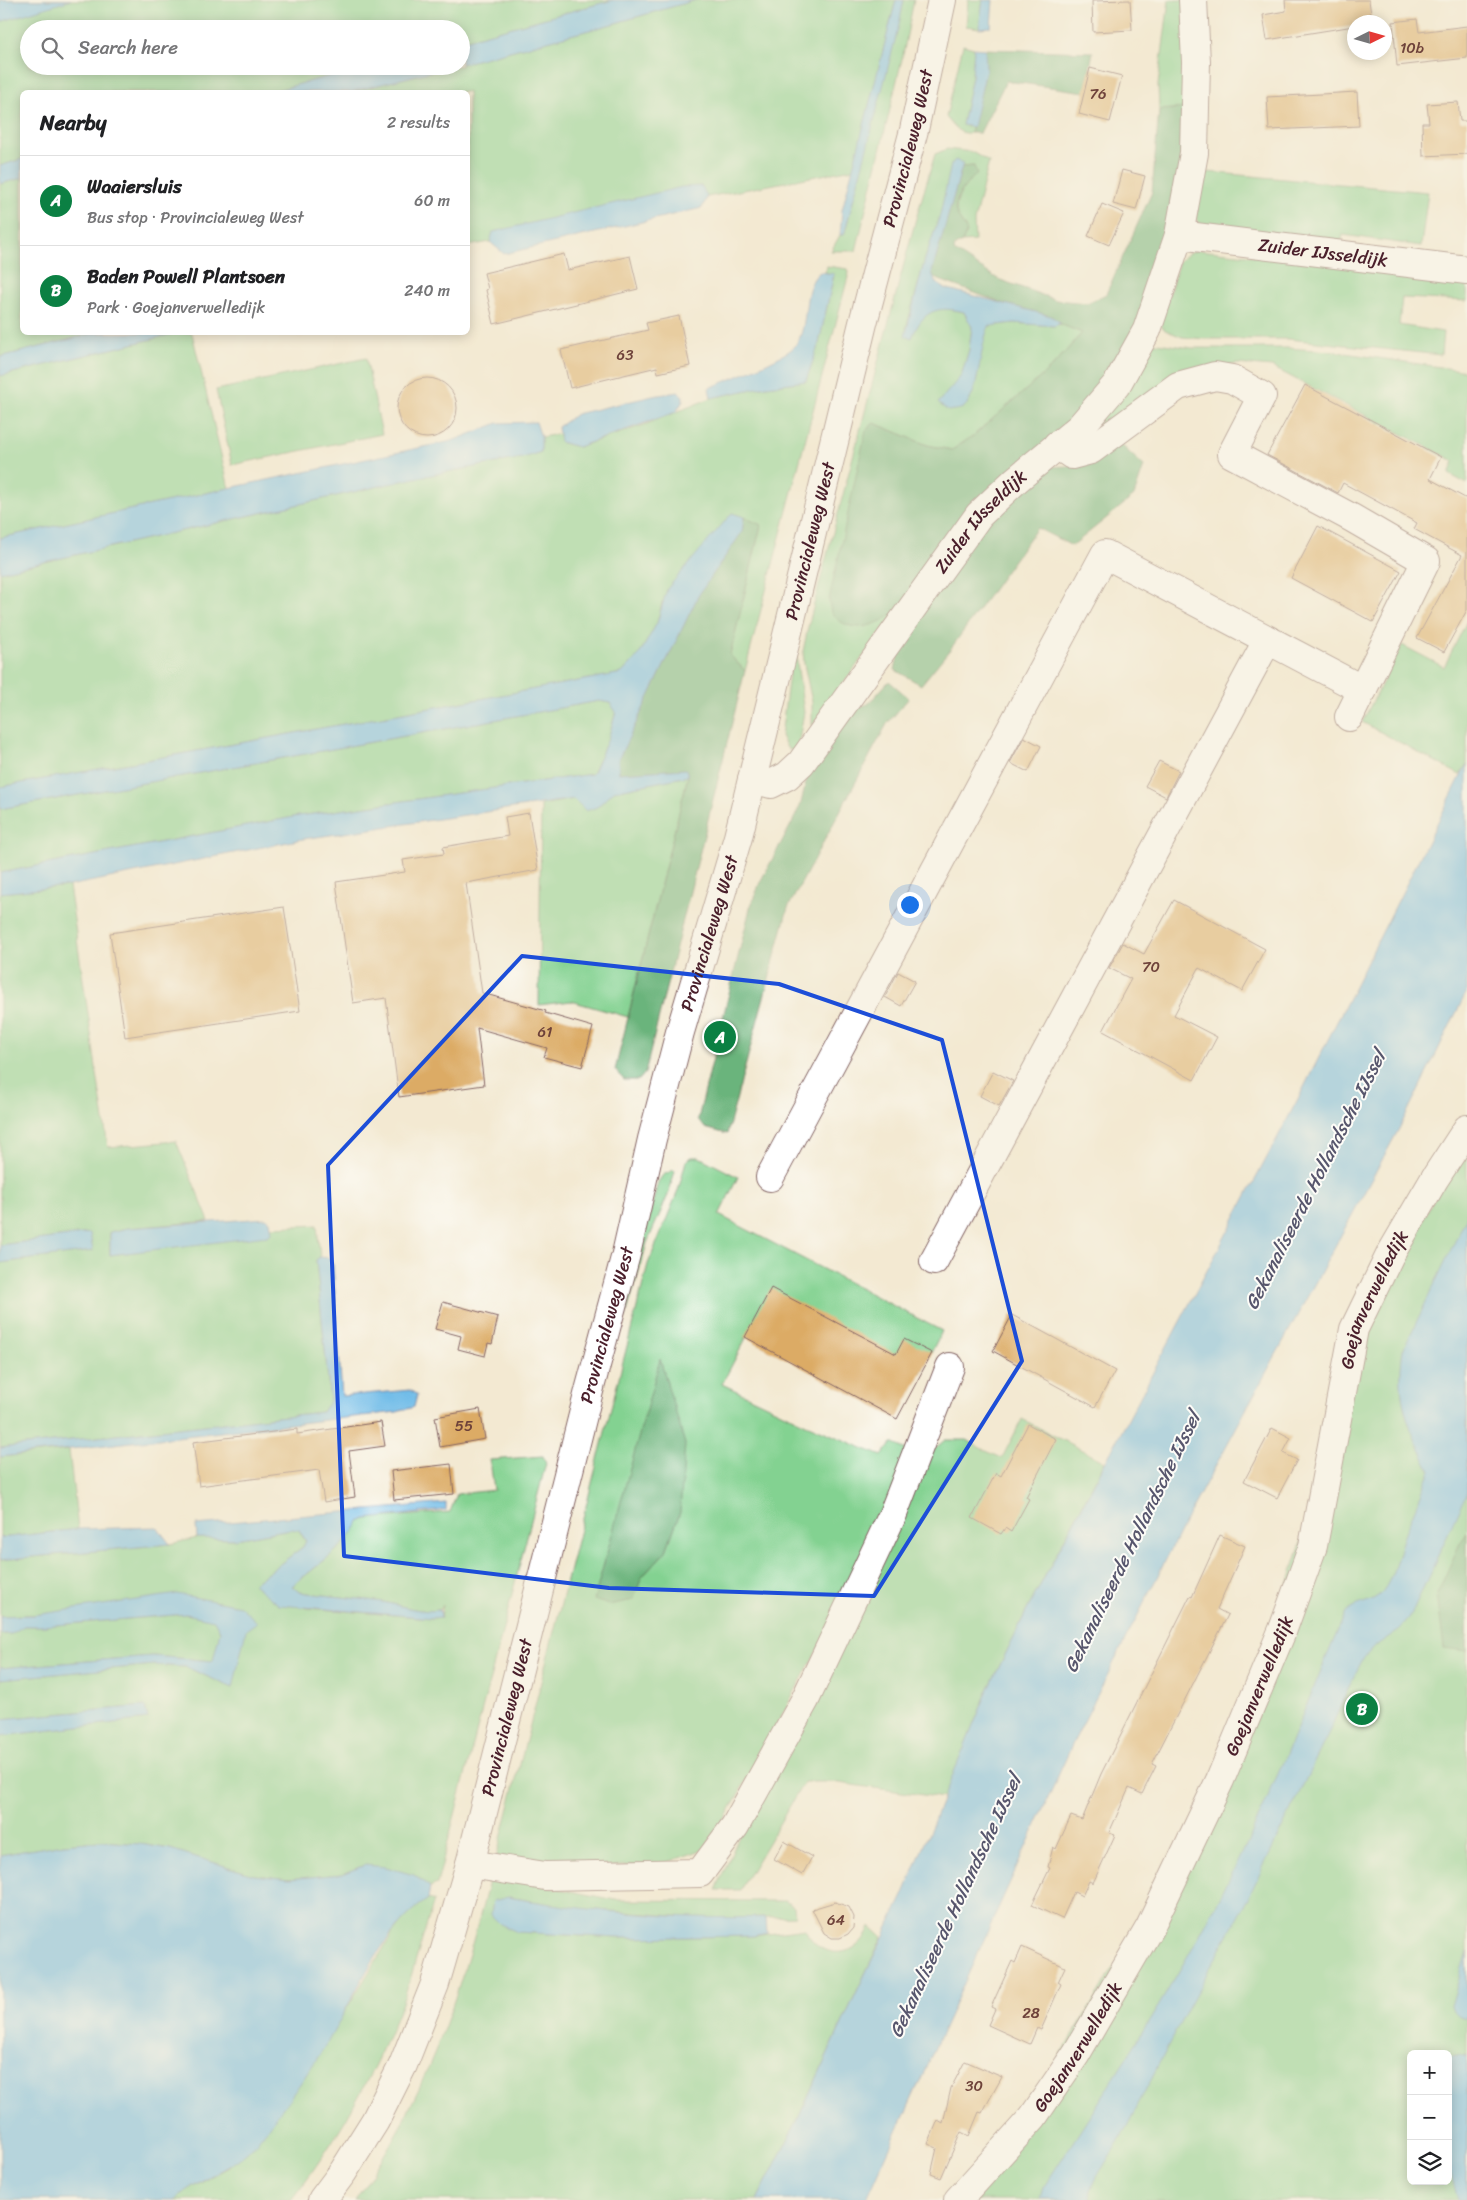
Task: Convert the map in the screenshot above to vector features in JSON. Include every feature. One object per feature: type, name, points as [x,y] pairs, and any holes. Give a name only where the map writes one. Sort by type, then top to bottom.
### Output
[{"type":"street","name":"Provincialeweg West","points":[[322,2200],[343,2172],[375,2121],[403,2066],[435,1984],[470,1864],[587,1400],[626,1254],[652,1139],[680,1032],[738,837],[863,323],[914,130],[942,0]]},
{"type":"street","name":"Zuider IJsseldijk","points":[[752,779],[771,784],[787,776],[801,763],[980,515],[1057,445],[1080,427],[1117,384],[1147,330],[1179,235],[1194,153],[1196,62],[1193,0]]},
{"type":"street","name":"Zuider IJsseldijk","points":[[1179,235],[1467,270]]},
{"type":"street","points":[[1057,445],[1072,455],[1091,450],[1178,386],[1215,376],[1232,379],[1262,396],[1232,454],[1352,518],[1426,561],[1350,717]]},
{"type":"street","points":[[770,1177],[1105,554],[1363,690]]},
{"type":"street","points":[[934,1261],[1267,641]]},
{"type":"street","name":"Goejanverwelledijk","points":[[958,2200],[1033,2117],[1076,2054],[1150,1927],[1216,1788],[1284,1629],[1313,1546],[1354,1329],[1390,1255],[1435,1178],[1467,1129]]},
{"type":"street","points":[[470,1864],[545,1876],[700,1873],[735,1826],[805,1700],[893,1514],[950,1367]]},
{"type":"highlighted area","points":[[522,956],[779,984],[942,1040],[1022,1361],[874,1596],[609,1588],[344,1556],[328,1165]]},
{"type":"green space","points":[[0,0],[613,0],[470,39],[470,20],[20,20],[20,75],[334,75],[278,90],[20,90],[20,160],[0,166]]},
{"type":"green space","points":[[696,0],[896,0],[853,169],[707,197],[701,186],[494,232],[490,242],[470,246],[470,90],[359,90],[417,75],[470,75],[470,62]]},
{"type":"green space","points":[[904,0],[914,0],[903,55],[856,251],[831,251],[840,235],[844,235]]},
{"type":"green space","points":[[968,0],[983,0],[979,28],[966,26]]},
{"type":"green space","points":[[1169,0],[1186,0],[1188,108],[1159,110],[1158,85]]},
{"type":"green space","points":[[963,45],[974,48],[972,77],[962,125],[973,127],[971,133],[963,133],[954,127],[946,117]]},
{"type":"green space","points":[[985,49],[1093,52],[1085,92],[1006,81],[980,133],[971,133],[986,70]]},
{"type":"green space","points":[[1188,108],[1185,162],[1155,286],[1114,373],[896,612],[878,623],[864,627],[850,626],[841,622],[831,613],[829,600],[866,430],[874,423],[927,445],[952,450],[973,436],[1051,368],[1082,333],[1060,324],[1051,316],[1002,303],[934,278],[932,272],[962,167],[974,166],[977,174],[961,192],[956,204],[957,215],[967,232],[962,242],[955,246],[954,251],[998,279],[1056,300],[1087,303],[1106,294],[1152,192],[1159,110]]},
{"type":"green space","points":[[947,149],[972,152],[989,162],[974,221],[975,241],[962,242],[967,232],[956,210],[959,197],[974,166],[962,167],[940,215],[925,259],[906,329],[915,325],[928,313],[944,309],[964,312],[972,327],[969,350],[961,376],[939,403],[976,384],[983,339],[989,326],[1014,323],[1054,326],[1060,324],[1082,333],[1051,368],[973,436],[952,450],[927,445],[874,423],[896,612],[812,726],[812,702],[803,651],[808,627],[915,222],[935,154]]},
{"type":"green space","points":[[1196,171],[1428,192],[1421,246],[1343,235],[1339,252],[1202,227],[1195,216]]},
{"type":"green space","points":[[20,179],[20,335],[87,335],[0,357],[0,184]]},
{"type":"green space","points":[[1198,250],[1467,277],[1467,301],[1402,298],[1399,325],[1443,332],[1441,355],[1288,339],[1204,339],[1182,337],[1165,330],[1160,324],[1179,261],[1189,253]]},
{"type":"green space","points":[[827,266],[848,269],[849,273],[745,671],[730,655],[761,525],[732,513],[662,603],[657,623],[639,655],[622,673],[0,787],[0,572],[415,478],[522,458],[541,452],[541,437],[559,434],[560,442],[578,447],[644,425],[711,398],[766,386],[806,381],[819,343],[834,275],[825,272]]},
{"type":"green space","points":[[169,335],[192,335],[229,488],[0,538],[0,376]]},
{"type":"green space","points":[[1150,342],[1192,348],[1287,348],[1331,351],[1467,371],[1467,484],[1449,474],[1454,461],[1272,367],[1237,364],[1202,370],[1084,443]]},
{"type":"green space","points":[[366,358],[382,434],[232,465],[216,390]]},
{"type":"green space","points":[[1118,442],[1144,466],[1134,496],[1072,546],[1037,528],[952,647],[921,685],[895,670],[905,626],[971,538],[1046,467],[1068,466]]},
{"type":"green space","points":[[744,517],[761,525],[730,655],[745,671],[645,1073],[639,1080],[624,1080],[615,1070],[688,776],[686,769],[619,773],[618,760],[698,596],[742,532]]},
{"type":"green space","points":[[1467,621],[1467,764],[1460,775],[1362,722],[1402,645],[1444,667]]},
{"type":"green space","points":[[796,655],[804,712],[797,753],[787,748],[781,736],[791,658]]},
{"type":"green space","points":[[889,681],[909,698],[887,724],[788,908],[727,1134],[705,1128],[698,1119],[750,908],[760,882],[794,819],[801,803],[808,773],[856,708],[868,704]]},
{"type":"green space","points":[[599,701],[611,703],[616,712],[608,739],[592,774],[299,816],[0,873],[0,809]]},
{"type":"green space","points":[[688,776],[628,1017],[571,1001],[539,1005],[541,805],[574,799],[597,807],[614,791]]},
{"type":"green space","points":[[69,886],[108,1147],[176,1141],[209,1221],[128,1228],[110,1232],[110,1255],[272,1233],[271,1227],[317,1225],[320,1257],[316,1260],[330,1400],[322,1412],[0,1448],[0,1263],[92,1251],[89,1233],[0,1245],[0,893]]},
{"type":"green space","points":[[1467,1139],[1467,2200],[972,2200],[1226,1784],[1373,1311]]},
{"type":"green space","points":[[692,1157],[699,1157],[738,1177],[719,1215],[942,1331],[921,1373],[770,1292],[722,1384],[806,1424],[882,1456],[892,1443],[916,1454],[830,1627],[727,1815],[704,1849],[663,1864],[555,1869],[498,1860],[497,1854],[648,1264],[678,1191],[686,1161]],"holes":[[[680,1512],[666,1551],[642,1577]]]},
{"type":"green space","points":[[674,1170],[668,1195],[647,1243],[625,1319],[623,1319],[658,1182],[663,1175]]},
{"type":"green space","points":[[660,1359],[685,1444],[680,1512],[666,1551],[642,1577],[633,1600],[609,1605],[594,1600]]},
{"type":"green space","points":[[1022,1419],[1105,1462],[1026,1612],[987,1692],[944,1798],[832,1782],[804,1782],[740,1890],[716,1890],[758,1792],[933,1450],[945,1440],[967,1440],[1002,1458]]},
{"type":"green space","points":[[69,1450],[78,1529],[0,1538],[0,1457]]},
{"type":"green space","points":[[543,1456],[546,1463],[437,1884],[430,1887],[414,1875],[365,1865],[342,1874],[289,1879],[254,1875],[170,1849],[140,1844],[100,1841],[64,1844],[0,1855],[0,1736],[148,1719],[145,1706],[0,1719],[0,1679],[154,1665],[186,1667],[233,1688],[240,1606],[0,1616],[0,1560],[170,1544],[197,1538],[236,1539],[290,1529],[299,1530],[306,1542],[303,1547],[253,1584],[306,1608],[432,1618],[441,1617],[443,1605],[440,1610],[418,1610],[383,1602],[299,1592],[292,1586],[340,1547],[355,1530],[359,1522],[366,1519],[450,1512],[457,1494],[494,1490],[490,1460]]},
{"type":"green space","points":[[1467,1533],[1467,1651],[1444,1648],[1437,1594],[1460,1543]]},
{"type":"green space","points":[[186,1614],[214,1619],[220,1631],[214,1661],[152,1656],[0,1668],[0,1634],[11,1634],[23,1626],[44,1626]]},
{"type":"green space","points":[[510,1879],[615,1900],[785,1901],[794,1907],[795,1916],[713,1919],[571,1908],[509,1897],[517,1932],[618,1938],[753,1936],[805,1929],[820,1947],[829,1951],[839,1952],[849,1950],[857,1945],[865,1937],[870,1926],[882,1937],[797,2121],[757,2200],[355,2200],[401,2125],[437,2046],[466,1965],[489,1881]]},
{"type":"green space","points":[[428,1899],[434,1901],[402,2003],[391,2029],[354,2106],[324,2154],[291,2200],[175,2200],[184,2191],[228,2167],[305,2076],[393,1933],[409,1915]]},
{"type":"water","points":[[0,0],[71,0],[0,22]]},
{"type":"water","points":[[613,0],[696,0],[470,62],[470,39]]},
{"type":"water","points":[[896,0],[904,0],[898,29],[844,235],[840,235],[842,210]]},
{"type":"water","points":[[983,0],[993,0],[991,27],[979,28]]},
{"type":"water","points":[[974,48],[985,49],[986,70],[973,127],[962,125],[972,77]]},
{"type":"water","points":[[334,75],[417,75],[359,90],[278,90]]},
{"type":"water","points":[[20,160],[20,179],[0,184],[0,166]]},
{"type":"water","points":[[955,160],[963,163],[932,272],[935,282],[944,288],[1051,316],[1061,323],[1054,326],[1014,323],[989,326],[976,382],[969,402],[963,408],[948,411],[938,403],[961,376],[969,350],[972,327],[964,312],[946,309],[932,312],[921,322],[912,338],[905,336],[925,259],[940,215],[951,165]]},
{"type":"water","points":[[702,186],[707,197],[702,208],[504,254],[490,242],[493,232],[682,187]]},
{"type":"water","points":[[820,272],[834,274],[819,343],[806,381],[766,386],[711,398],[709,388],[769,362],[795,346],[803,328],[810,287]]},
{"type":"water","points":[[87,335],[169,335],[0,376],[0,357]]},
{"type":"water","points":[[678,392],[683,396],[683,401],[676,412],[578,447],[560,442],[558,427],[576,414]]},
{"type":"water","points":[[536,422],[541,437],[541,452],[522,458],[415,478],[0,572],[0,538],[452,441],[498,423]]},
{"type":"water","points":[[732,513],[744,517],[742,532],[698,596],[618,760],[619,773],[686,769],[688,776],[614,791],[597,807],[586,811],[574,799],[303,839],[69,886],[0,893],[0,873],[299,816],[592,774],[608,739],[616,712],[610,703],[599,701],[0,809],[0,787],[622,673],[639,655],[657,623],[667,589]]},
{"type":"water","name":"Gekanaliseerde Hollandsche IJssel","points":[[1467,764],[1467,991],[1400,1127],[1187,1518],[1073,1743],[866,2200],[757,2200],[797,2121],[903,1896],[987,1692],[1026,1612],[1299,1097]]},
{"type":"water","points":[[1467,1216],[1467,1492],[1409,1619],[1400,1629],[1374,1647],[1363,1659],[1247,1900],[1172,2038],[1123,2134],[1097,2177],[1091,2190],[1090,2200],[1040,2200],[1043,2188],[1171,1985],[1218,1901],[1268,1797],[1346,1612],[1379,1595],[1390,1579],[1407,1528],[1431,1471],[1416,1441],[1406,1414],[1401,1384],[1403,1350]]},
{"type":"water","points":[[266,1218],[270,1221],[272,1233],[267,1236],[110,1255],[110,1232],[128,1228]]},
{"type":"water","points":[[90,1233],[93,1251],[0,1263],[0,1245]]},
{"type":"water","points":[[320,1257],[330,1258],[333,1265],[342,1396],[410,1390],[417,1395],[414,1407],[397,1412],[0,1457],[0,1448],[322,1412],[330,1400],[316,1260]]},
{"type":"water","points":[[446,1503],[446,1510],[365,1519],[359,1522],[355,1530],[340,1547],[292,1586],[299,1592],[383,1602],[418,1610],[440,1610],[441,1617],[432,1618],[279,1605],[253,1584],[303,1547],[306,1541],[299,1530],[290,1529],[236,1539],[197,1538],[196,1525]]},
{"type":"water","points":[[157,1527],[170,1544],[0,1560],[0,1538],[78,1529]]},
{"type":"water","points":[[177,1594],[240,1606],[257,1622],[246,1630],[233,1688],[186,1667],[154,1665],[0,1679],[0,1668],[152,1656],[213,1661],[220,1631],[214,1620],[186,1614],[24,1626],[11,1634],[0,1634],[0,1616],[34,1615]]},
{"type":"water","points":[[145,1706],[148,1719],[0,1736],[0,1719]]},
{"type":"water","points":[[100,1841],[140,1844],[170,1849],[254,1875],[289,1879],[342,1874],[365,1865],[386,1867],[414,1875],[430,1887],[428,1899],[411,1912],[397,1927],[372,1962],[330,2038],[294,2092],[256,2143],[237,2160],[194,2185],[175,2200],[0,2200],[0,1855],[64,1844]]},
{"type":"water","points":[[508,1897],[572,1907],[637,1914],[734,1918],[766,1917],[767,1933],[753,1936],[618,1938],[517,1932],[500,1924],[491,1915],[493,1901]]},
{"type":"water","points":[[1467,1952],[1467,2018],[1461,2018],[1456,2015],[1451,2006]]},
{"type":"water","points":[[1467,2054],[1467,2200],[1458,2200],[1452,2178],[1452,2057]]},
{"type":"building","points":[[1130,0],[1132,30],[1093,32],[1092,1]]},
{"type":"building","points":[[1285,0],[1369,0],[1371,15],[1347,15],[1347,27],[1267,40],[1263,15],[1286,11]]},
{"type":"building","points":[[1417,19],[1419,32],[1467,26],[1467,58],[1397,66],[1393,22]]},
{"type":"building","points":[[1090,68],[1122,76],[1110,122],[1079,114]]},
{"type":"building","points":[[1357,92],[1359,126],[1269,130],[1267,97]]},
{"type":"building","points":[[1458,102],[1460,121],[1467,121],[1467,154],[1423,156],[1422,123],[1429,123],[1427,104]]},
{"type":"building","points":[[1122,170],[1145,176],[1136,210],[1113,204]]},
{"type":"building","points":[[1102,204],[1124,213],[1109,245],[1088,236]]},
{"type":"building","points":[[564,254],[568,270],[630,256],[638,289],[494,324],[484,273]]},
{"type":"building","points":[[679,316],[690,366],[658,373],[657,367],[570,388],[561,350],[648,330],[646,323]]},
{"type":"building","points":[[427,378],[444,383],[452,391],[457,408],[452,425],[444,433],[427,438],[410,433],[402,425],[397,408],[402,391],[410,383]]},
{"type":"building","points":[[1305,385],[1441,457],[1430,479],[1467,499],[1467,610],[1444,652],[1417,638],[1462,555],[1414,529],[1417,523],[1343,483],[1338,493],[1267,455]]},
{"type":"building","points":[[1318,526],[1401,571],[1373,622],[1291,578]]},
{"type":"building","points":[[1024,737],[1041,746],[1028,772],[1010,763]]},
{"type":"building","points":[[1159,761],[1179,771],[1166,797],[1145,786]]},
{"type":"building","points":[[529,813],[538,870],[466,883],[482,993],[546,1011],[545,1013],[593,1027],[582,1067],[544,1057],[547,1048],[477,1028],[484,1085],[399,1097],[386,998],[353,1003],[336,882],[405,872],[403,860],[444,854],[443,847],[508,836],[505,817]]},
{"type":"building","points":[[1174,900],[1265,949],[1242,991],[1199,968],[1174,1015],[1217,1037],[1194,1080],[1103,1031],[1131,979],[1109,968],[1123,943],[1144,954]]},
{"type":"building","points":[[284,907],[300,1011],[125,1037],[110,933]]},
{"type":"building","points":[[898,972],[915,981],[901,1006],[885,997]]},
{"type":"building","points":[[993,1071],[1013,1081],[999,1106],[980,1096]]},
{"type":"building","points":[[771,1288],[896,1354],[904,1339],[932,1353],[897,1419],[745,1337]]},
{"type":"building","points":[[443,1302],[498,1317],[492,1344],[488,1343],[485,1356],[458,1349],[461,1336],[435,1329]]},
{"type":"building","points":[[1012,1315],[1115,1371],[1095,1407],[993,1351]]},
{"type":"building","points":[[480,1409],[485,1439],[440,1447],[435,1417]]},
{"type":"building","points":[[381,1422],[385,1446],[349,1451],[355,1497],[324,1502],[319,1470],[199,1486],[193,1442],[297,1429],[297,1434]]},
{"type":"building","points":[[1028,1424],[1056,1439],[1026,1497],[1029,1499],[1011,1532],[1005,1528],[1001,1534],[972,1518],[996,1473],[1001,1476]]},
{"type":"building","points":[[1272,1428],[1291,1438],[1283,1453],[1297,1460],[1277,1498],[1244,1481]]},
{"type":"building","points":[[451,1464],[454,1494],[394,1500],[391,1471]]},
{"type":"building","points":[[1220,1535],[1245,1546],[1217,1609],[1228,1615],[1152,1764],[1156,1766],[1142,1794],[1129,1788],[1109,1833],[1115,1835],[1093,1883],[1089,1881],[1082,1896],[1074,1892],[1062,1919],[1032,1905],[1050,1868],[1048,1867],[1053,1847],[1056,1849],[1071,1816],[1082,1820],[1101,1774],[1190,1596],[1192,1597]]},
{"type":"building","points":[[784,1841],[812,1857],[802,1875],[774,1859]]},
{"type":"building","points":[[835,1902],[849,1907],[854,1917],[853,1928],[848,1934],[840,1938],[832,1938],[824,1933],[812,1909]]},
{"type":"building","points":[[1022,1947],[1065,1967],[1058,1982],[1061,1984],[1041,2030],[1037,2028],[1030,2044],[988,2025],[995,2009],[991,2007],[1012,1961],[1015,1963]]},
{"type":"building","points":[[965,2061],[1002,2077],[982,2113],[979,2112],[969,2136],[961,2132],[941,2178],[931,2174],[937,2148],[928,2144],[938,2120],[943,2123],[951,2088]]},
{"type":"place","name":"Waaiersluis","points":[[720,1037]]},
{"type":"place","name":"Baden Powell Plantsoen","points":[[1362,1709]]}]
